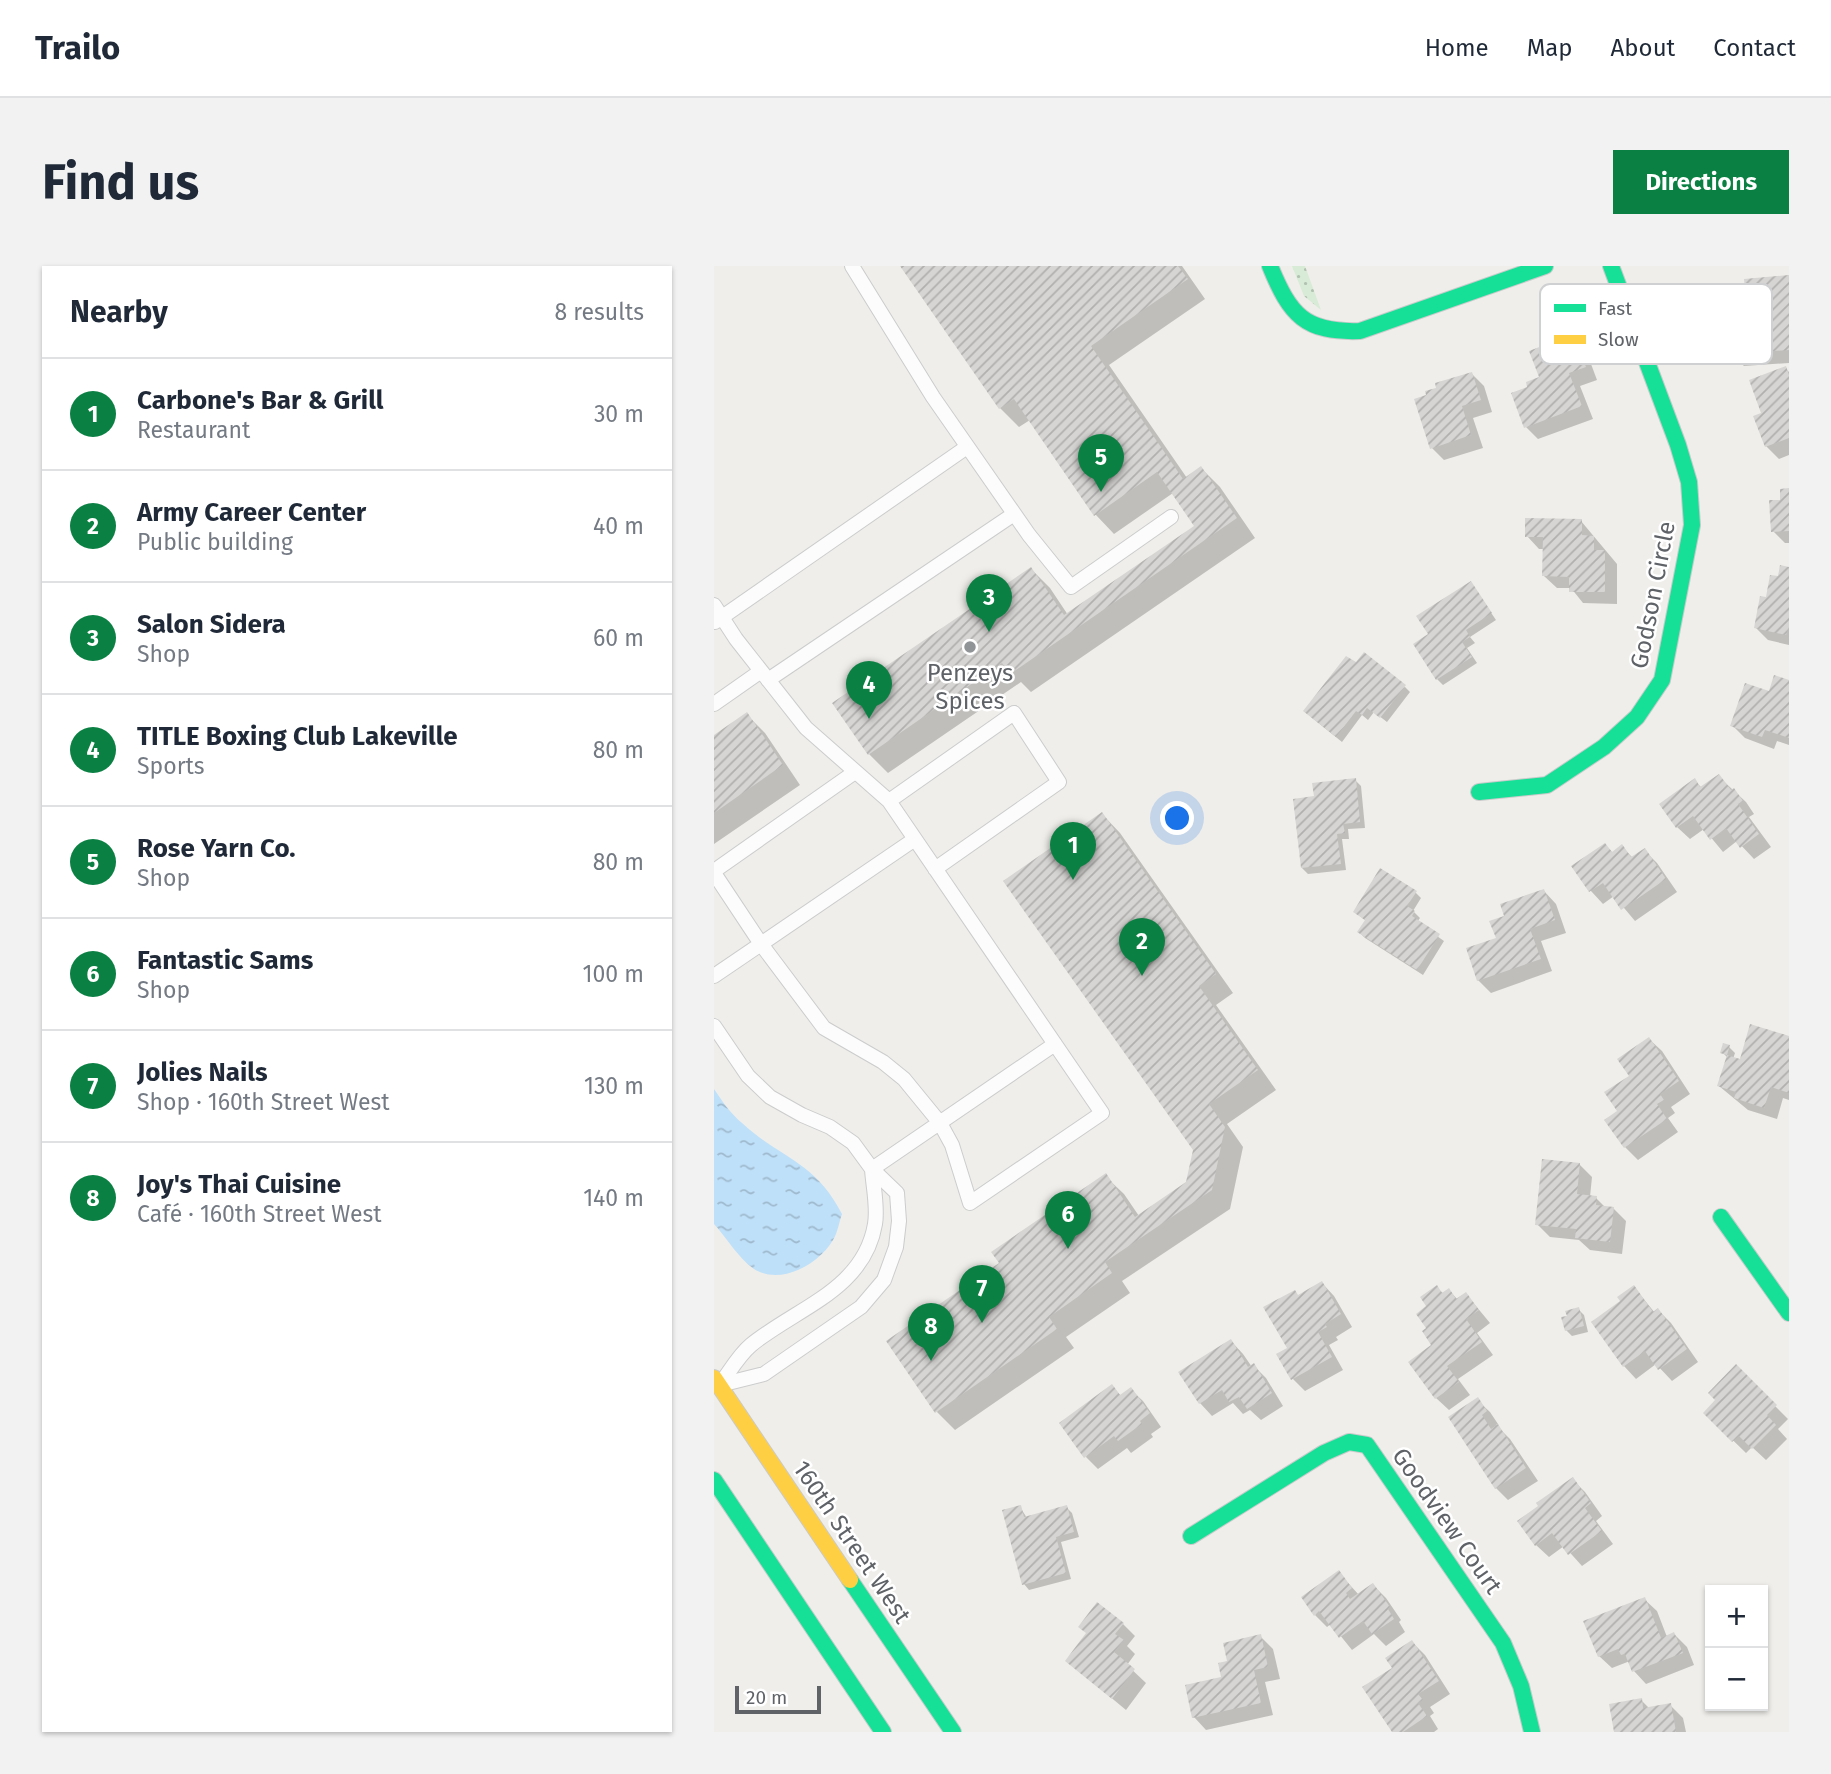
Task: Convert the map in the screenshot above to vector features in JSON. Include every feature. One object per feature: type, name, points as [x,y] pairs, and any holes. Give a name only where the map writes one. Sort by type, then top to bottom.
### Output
[{"type":"street","points":[[1270,266],[1279,291],[1291,310],[1311,327],[1335,333],[1360,331],[1545,266]]},
{"type":"street","name":"Godson Circle","points":[[1611,266],[1618,284]]},
{"type":"street","name":"Godson Circle","points":[[1479,792],[1547,785],[1604,747],[1637,717],[1662,680],[1692,525],[1689,482],[1648,364]]},
{"type":"street","points":[[1721,1217],[1789,1313]]},
{"type":"street","name":"160th Street West","points":[[717,1381],[953,1732]]},
{"type":"street","name":"Goodview Court","points":[[1191,1536],[1324,1453],[1349,1442],[1367,1445],[1503,1643],[1516,1668],[1532,1732]]},
{"type":"street","points":[[714,1480],[883,1732]]},
{"type":"lane","points":[[852,266],[967,447],[1014,514],[1071,587],[1171,517]]},
{"type":"lane","points":[[855,772],[714,872],[761,944],[824,1028],[883,1062],[904,1079],[940,1123],[952,1145],[970,1203],[1102,1113],[889,801],[806,728],[716,615],[967,447]]},
{"type":"lane","points":[[714,704],[764,676],[1014,514]]},
{"type":"lane","points":[[889,801],[1014,713],[1059,782],[935,869]]},
{"type":"lane","points":[[714,976],[915,839]]},
{"type":"lane","points":[[714,1026],[748,1076],[771,1097],[830,1127],[853,1143],[873,1170],[897,1193],[899,1221],[896,1247],[884,1280],[861,1307],[764,1374],[717,1381]]},
{"type":"lane","points":[[873,1170],[1055,1044]]},
{"type":"lane","points":[[717,1381],[750,1346],[850,1277],[865,1251],[875,1223],[873,1170]]},
{"type":"green space","points":[[1292,266],[1305,266],[1321,310],[1304,296]]},
{"type":"water","points":[[714,1089],[742,1123],[809,1171],[832,1196],[842,1214],[835,1237],[827,1249],[798,1270],[776,1275],[754,1269],[714,1224]]},
{"type":"building","points":[[900,266],[1178,266],[1188,279],[1091,346],[1183,479],[1201,466],[1237,518],[1010,674],[1002,663],[868,755],[832,703],[1031,567],[1064,615],[1194,526],[1157,472],[1094,516],[1014,399],[999,409]]},
{"type":"building","points":[[1789,275],[1789,350],[1772,351],[1772,284],[1744,284],[1744,279]]},
{"type":"building","points":[[1540,347],[1540,364],[1585,364],[1586,367],[1569,373],[1582,406],[1524,428],[1511,393],[1527,387],[1526,382],[1539,377],[1529,351]]},
{"type":"building","points":[[1786,366],[1789,375],[1789,438],[1765,447],[1753,416],[1761,413],[1749,380]]},
{"type":"building","points":[[1472,372],[1481,400],[1462,406],[1471,435],[1430,449],[1414,399],[1426,395],[1425,391],[1436,388],[1435,383]]},
{"type":"building","points":[[1789,488],[1789,531],[1771,532],[1769,500],[1780,500],[1780,489]]},
{"type":"building","points":[[1525,518],[1582,519],[1582,535],[1594,536],[1594,550],[1605,550],[1605,592],[1569,592],[1569,577],[1542,576],[1543,537],[1525,537]]},
{"type":"building","points":[[1780,565],[1789,567],[1789,627],[1786,635],[1754,628],[1760,596],[1766,597],[1770,575],[1778,576]]},
{"type":"building","points":[[1471,581],[1492,613],[1466,630],[1470,637],[1462,642],[1472,657],[1436,680],[1413,644],[1428,634],[1416,616]]},
{"type":"building","points":[[1364,652],[1406,685],[1380,718],[1367,708],[1362,715],[1356,711],[1336,737],[1303,711],[1346,656],[1356,662]]},
{"type":"building","points":[[1774,675],[1789,680],[1789,738],[1765,730],[1762,737],[1730,726],[1745,683],[1769,691]]},
{"type":"building","points":[[747,712],[783,765],[714,813],[714,735]]},
{"type":"building","points":[[1719,774],[1743,801],[1738,804],[1759,834],[1740,848],[1726,828],[1710,840],[1693,816],[1676,828],[1659,804],[1695,778],[1700,787]]},
{"type":"building","points":[[1356,778],[1360,822],[1343,824],[1345,833],[1337,834],[1341,864],[1301,868],[1293,799],[1314,796],[1312,783]]},
{"type":"building","points":[[1102,812],[1216,974],[1199,986],[1258,1070],[1209,1104],[1225,1127],[1212,1190],[1105,1262],[1112,1273],[1049,1317],[1057,1329],[935,1413],[886,1341],[999,1263],[991,1252],[1106,1173],[1135,1217],[1186,1182],[1193,1150],[1003,881]]},
{"type":"building","points":[[1605,843],[1612,852],[1622,844],[1631,857],[1645,848],[1666,879],[1621,910],[1603,883],[1589,892],[1571,866]]},
{"type":"building","points":[[1380,868],[1417,891],[1407,906],[1415,911],[1412,916],[1440,934],[1417,970],[1357,932],[1365,920],[1353,912]]},
{"type":"building","points":[[1544,889],[1555,920],[1530,929],[1541,959],[1477,981],[1466,948],[1496,938],[1489,921],[1504,916],[1500,904]]},
{"type":"building","points":[[1750,1024],[1789,1036],[1789,1093],[1771,1087],[1764,1108],[1734,1098],[1736,1092],[1717,1086],[1727,1055],[1740,1059]]},
{"type":"building","points":[[1649,1037],[1679,1081],[1660,1094],[1664,1100],[1657,1104],[1667,1119],[1624,1148],[1604,1120],[1617,1111],[1604,1092],[1629,1076],[1617,1059]]},
{"type":"building","points":[[1723,1043],[1730,1045],[1727,1055],[1720,1053]]},
{"type":"building","points":[[1542,1159],[1580,1163],[1577,1194],[1597,1196],[1596,1205],[1614,1207],[1610,1242],[1575,1238],[1576,1229],[1535,1225]]},
{"type":"building","points":[[1322,1281],[1341,1314],[1318,1332],[1332,1357],[1291,1380],[1276,1354],[1287,1348],[1263,1307],[1295,1290],[1298,1295]]},
{"type":"building","points":[[1437,1285],[1442,1293],[1449,1288],[1456,1299],[1466,1292],[1479,1310],[1466,1319],[1482,1342],[1447,1366],[1459,1382],[1435,1399],[1408,1362],[1431,1345],[1422,1331],[1426,1328],[1416,1314],[1426,1306],[1420,1297]]},
{"type":"building","points":[[1634,1285],[1653,1312],[1658,1308],[1687,1349],[1658,1370],[1645,1351],[1623,1367],[1591,1322],[1620,1301],[1617,1297]]},
{"type":"building","points":[[1579,1307],[1584,1326],[1565,1331],[1561,1317],[1567,1316],[1565,1311]]},
{"type":"building","points":[[1231,1339],[1248,1367],[1254,1363],[1272,1393],[1247,1409],[1239,1397],[1229,1402],[1222,1390],[1199,1404],[1178,1372]]},
{"type":"building","points":[[1736,1364],[1777,1405],[1767,1415],[1776,1425],[1752,1449],[1739,1436],[1732,1442],[1703,1413],[1715,1400],[1708,1393]]},
{"type":"building","points":[[1112,1384],[1120,1395],[1131,1387],[1150,1413],[1140,1421],[1142,1424],[1118,1441],[1114,1436],[1084,1458],[1059,1423]]},
{"type":"building","points":[[1478,1397],[1487,1411],[1482,1415],[1491,1429],[1498,1424],[1526,1468],[1495,1489],[1448,1417]]},
{"type":"building","points":[[1573,1477],[1591,1503],[1585,1508],[1602,1531],[1568,1555],[1552,1533],[1535,1546],[1517,1521],[1538,1506],[1536,1503]]},
{"type":"building","points":[[1021,1505],[1024,1517],[1067,1505],[1074,1532],[1056,1537],[1066,1573],[1022,1585],[1002,1510]]},
{"type":"building","points":[[1339,1570],[1352,1588],[1346,1593],[1350,1599],[1373,1583],[1390,1607],[1388,1609],[1394,1619],[1372,1634],[1363,1621],[1339,1638],[1319,1611],[1314,1616],[1301,1597]]},
{"type":"building","points":[[1645,1597],[1661,1638],[1674,1632],[1683,1653],[1632,1672],[1625,1654],[1621,1655],[1618,1649],[1598,1657],[1583,1621]]},
{"type":"building","points":[[1097,1602],[1124,1623],[1115,1634],[1124,1640],[1114,1652],[1135,1669],[1112,1699],[1065,1661],[1086,1633],[1078,1627]]},
{"type":"building","points":[[1261,1634],[1268,1667],[1254,1670],[1261,1703],[1192,1718],[1185,1685],[1221,1677],[1218,1663],[1227,1661],[1223,1643]]},
{"type":"building","points":[[1412,1640],[1439,1681],[1418,1694],[1423,1700],[1418,1703],[1427,1716],[1403,1732],[1392,1732],[1362,1687],[1392,1668],[1385,1658]]},
{"type":"building","points":[[1642,1698],[1643,1708],[1671,1703],[1676,1732],[1614,1732],[1609,1704]]},
{"type":"traffic: fast","points":[[1270,266],[1285,297],[1302,318],[1326,329],[1341,331],[1360,331],[1545,266]]},
{"type":"traffic: fast","points":[[1611,266],[1618,284]]},
{"type":"traffic: fast","points":[[1479,792],[1547,785],[1604,747],[1637,717],[1662,680],[1692,525],[1689,482],[1648,364]]},
{"type":"traffic: fast","points":[[1721,1217],[1789,1313]]},
{"type":"traffic: fast","points":[[1191,1536],[1324,1453],[1349,1442],[1367,1445],[1503,1643],[1521,1686],[1532,1732]]},
{"type":"traffic: fast","points":[[714,1480],[883,1732]]},
{"type":"traffic: fast","points":[[850,1580],[953,1732]]},
{"type":"traffic: slow","points":[[714,1378],[850,1580]]},
{"type":"place","name":"Rose Yarn Co.","points":[[1101,492]]},
{"type":"place","name":"Salon Sidera","points":[[989,632]]},
{"type":"place","name":"Penzeys Spices","points":[[970,647]]},
{"type":"place","name":"TITLE Boxing Club Lakeville","points":[[869,719]]},
{"type":"place","name":"Carbone's Bar & Grill","points":[[1073,880]]},
{"type":"place","name":"Army Career Center","points":[[1142,976]]},
{"type":"place","name":"Fantastic Sams","points":[[1068,1249]]},
{"type":"place","name":"Jolies Nails","points":[[982,1323]]},
{"type":"place","name":"Joy's Thai Cuisine","points":[[931,1361]]}]
